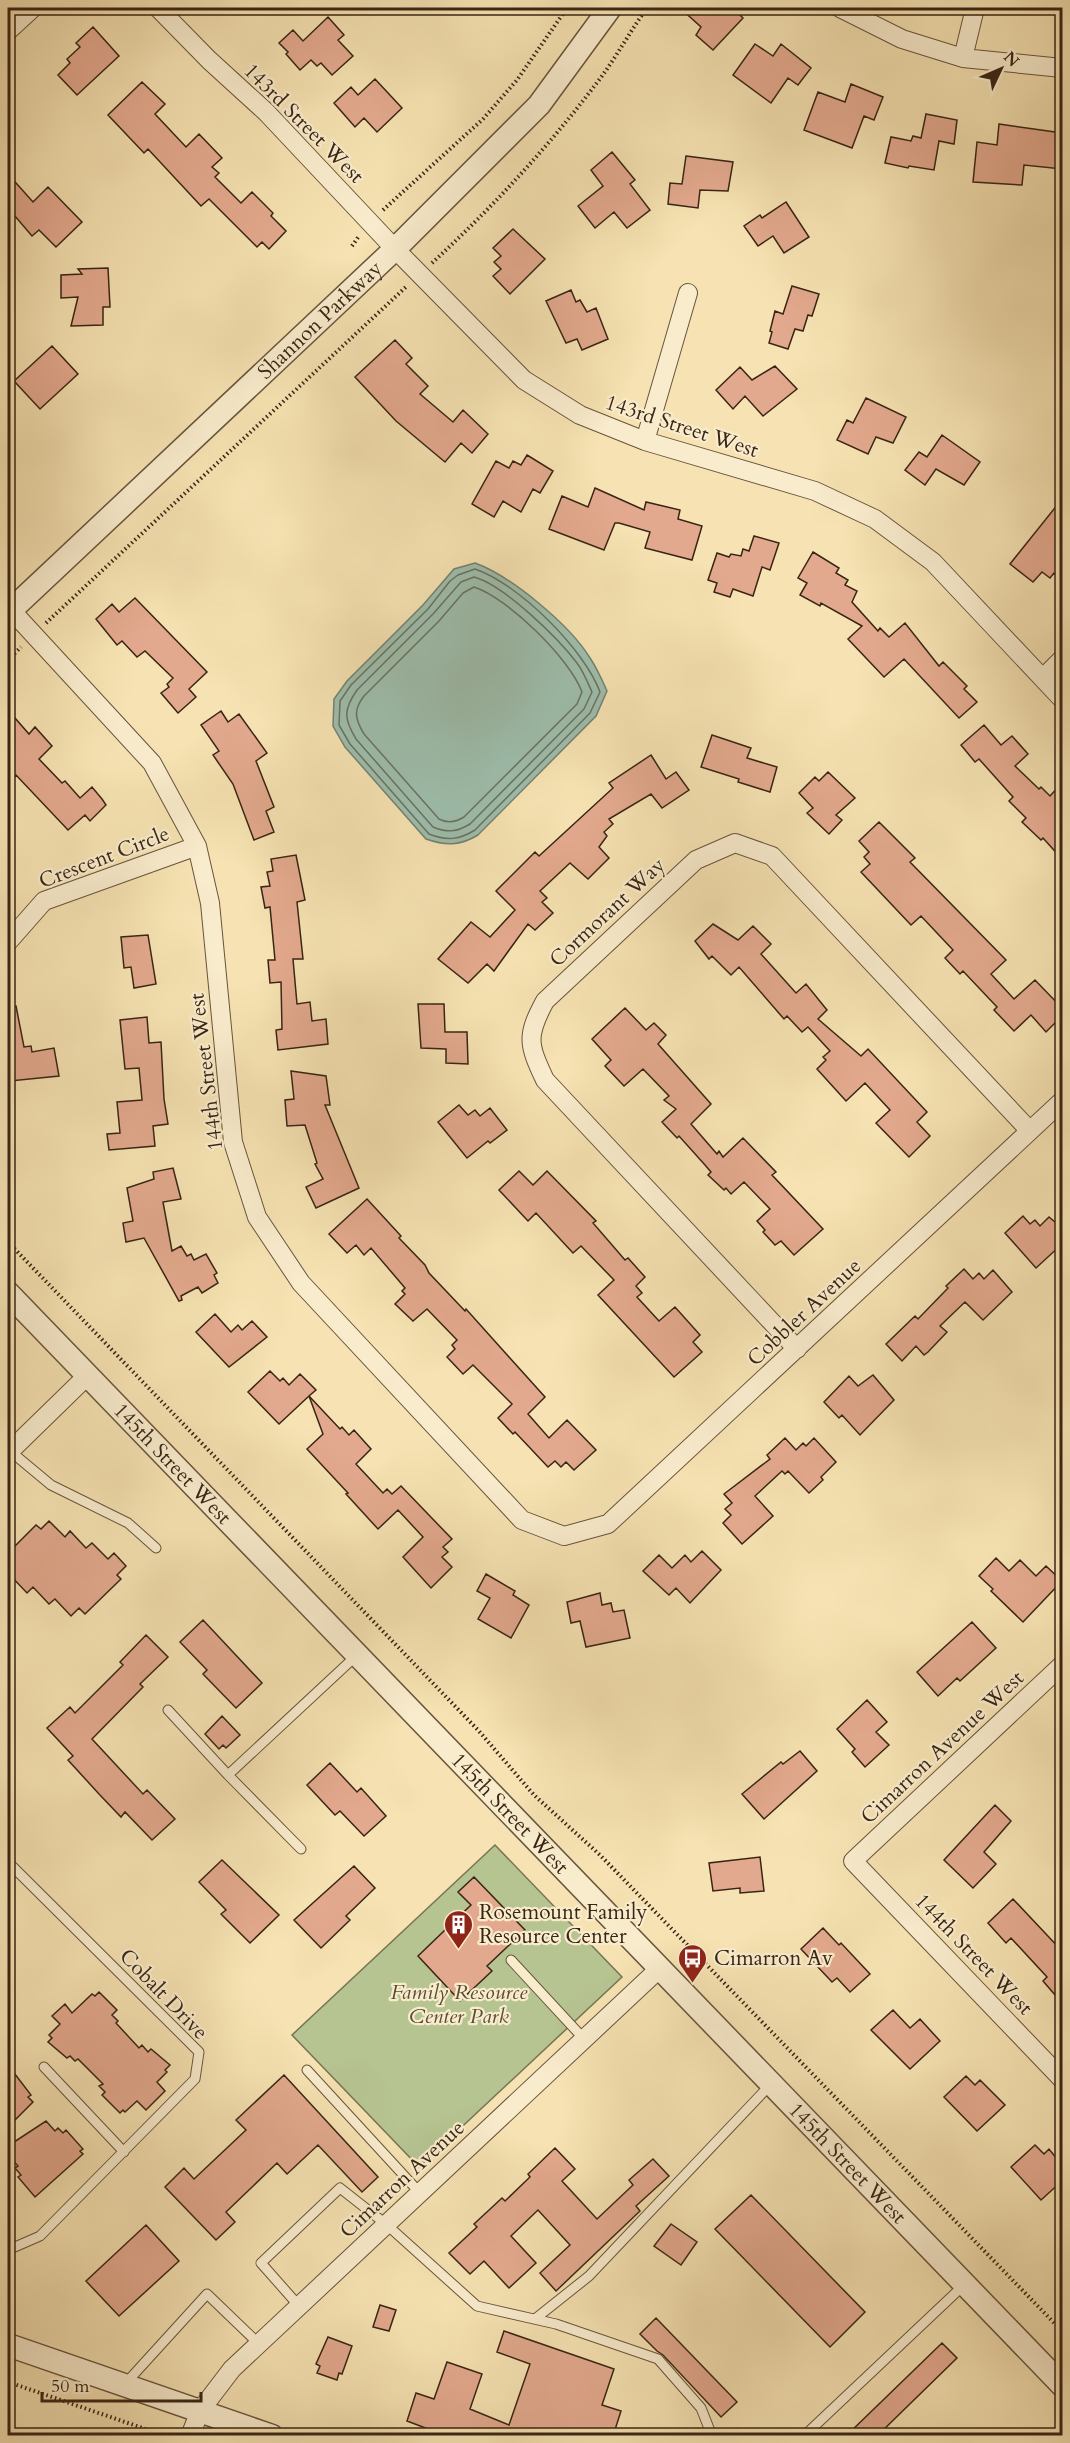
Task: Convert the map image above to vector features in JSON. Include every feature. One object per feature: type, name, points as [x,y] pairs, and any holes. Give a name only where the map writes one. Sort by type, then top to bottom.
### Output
[{"type":"street","points":[[8,31],[33,8]]},
{"type":"street","name":"143rd Street West","points":[[158,8],[209,60],[266,112],[394,249],[524,381],[580,415],[645,441],[815,491],[875,519],[933,562],[1062,699]]},
{"type":"street","name":"Shannon Parkway","points":[[9,612],[394,249],[539,105],[610,8]]},
{"type":"street","points":[[840,8],[902,39],[963,58],[1062,68]]},
{"type":"street","points":[[963,58],[975,8]]},
{"type":"street","points":[[645,441],[688,293]]},
{"type":"street","name":"144th Street West","points":[[9,612],[34,635],[152,763],[197,846],[210,903],[233,1142],[257,1217],[301,1282],[522,1520],[564,1536]]},
{"type":"street","points":[[1043,678],[1062,659]]},
{"type":"street","name":"Cormorant Way","points":[[797,1349],[546,1080],[531,1051],[532,1024],[545,1001],[696,860],[735,843],[772,856],[1030,1131]]},
{"type":"street","name":"Crescent Circle","points":[[8,942],[44,901],[197,846]]},
{"type":"street","name":"Cobbler Avenue","points":[[564,1536],[608,1524],[1062,1101]]},
{"type":"street","name":"145th Street West","points":[[8,1293],[1062,2385]]},
{"type":"street","points":[[8,1451],[87,1376]]},
{"type":"street","name":"Cimarron Avenue West","points":[[853,1861],[1062,1665]]},
{"type":"street","name":"144th Street West","points":[[853,1861],[1062,2079]]},
{"type":"street","name":"Cimarron Avenue","points":[[190,2436],[200,2411],[232,2369],[660,1968]]},
{"type":"street","points":[[8,2345],[272,2436]]},
{"type":"lane","points":[[8,1451],[51,1485],[128,1523],[156,1548]]},
{"type":"lane","points":[[228,1775],[357,1655]]},
{"type":"lane","points":[[168,1710],[301,1849]]},
{"type":"lane","name":"Cobalt Drive","points":[[8,1862],[199,2052],[195,2079],[40,2236],[8,2250]]},
{"type":"lane","points":[[511,1960],[584,2039]]},
{"type":"lane","points":[[44,2067],[124,2152]]},
{"type":"lane","points":[[307,2070],[420,2193]]},
{"type":"lane","points":[[535,2319],[589,2276],[771,2084]]},
{"type":"lane","points":[[299,2306],[261,2263],[340,2188],[387,2225],[477,2306],[535,2319],[658,2359],[701,2408],[712,2436]]},
{"type":"lane","points":[[804,2436],[965,2284]]},
{"type":"lane","points":[[125,2384],[207,2294],[259,2344]]},
{"type":"path","points":[[352,246],[369,222],[483,118],[517,80],[567,8]]},
{"type":"path","points":[[8,660],[474,224],[558,133],[603,74],[647,8]]},
{"type":"path","points":[[8,1242],[478,1730],[534,1795],[600,1854],[1062,2331]]},
{"type":"path","points":[[8,2382],[166,2436]]},
{"type":"green space","name":"Family Resource Center Park","points":[[495,1845],[622,1977],[419,2167],[292,2035]]},
{"type":"water","points":[[475,563],[522,590],[569,631],[595,666],[607,691],[596,716],[478,835],[459,843],[446,844],[426,839],[345,747],[333,726],[334,699],[347,681],[423,605],[454,569]]},
{"type":"building","points":[[680,8],[733,8],[743,18],[713,50],[696,35],[701,27]]},
{"type":"building","points":[[328,17],[344,35],[338,40],[353,56],[332,75],[321,63],[317,66],[311,60],[300,70],[279,43],[293,30],[303,41]]},
{"type":"building","points":[[93,27],[119,56],[77,95],[58,75],[70,63],[67,59],[80,47],[76,43]]},
{"type":"building","points":[[755,44],[773,56],[781,44],[811,68],[798,85],[788,78],[771,103],[733,75]]},
{"type":"building","points":[[375,79],[402,108],[377,132],[364,118],[355,127],[334,103],[351,87],[358,95]]},
{"type":"building","points":[[142,82],[165,104],[155,114],[186,147],[199,134],[222,158],[212,167],[219,173],[215,177],[241,203],[252,192],[273,213],[271,216],[286,231],[269,249],[262,242],[257,247],[209,199],[201,206],[148,149],[144,153],[108,115]]},
{"type":"building","points":[[851,84],[883,97],[874,120],[864,116],[852,148],[804,130],[818,92],[845,102]]},
{"type":"building","points":[[926,114],[957,120],[954,144],[939,141],[934,170],[885,163],[891,137],[911,141],[913,136],[921,138]]},
{"type":"building","points":[[999,124],[1062,133],[1062,169],[1024,165],[1022,185],[973,182],[977,142],[997,145]]},
{"type":"building","points":[[612,152],[635,180],[630,184],[650,210],[627,228],[614,212],[595,228],[578,206],[603,186],[591,170]]},
{"type":"building","points":[[686,156],[733,162],[728,191],[700,190],[698,208],[668,204],[670,183],[682,184]]},
{"type":"building","points":[[8,174],[33,202],[48,187],[82,222],[56,247],[39,230],[32,236],[8,208]]},
{"type":"building","points":[[786,202],[809,237],[784,253],[773,236],[758,246],[744,226],[760,215],[762,218]]},
{"type":"building","points":[[513,229],[545,259],[510,294],[493,276],[501,269],[494,262],[501,256],[493,248]]},
{"type":"building","points":[[108,268],[110,307],[103,307],[103,325],[71,326],[78,297],[61,298],[61,275],[82,274],[78,269]]},
{"type":"building","points":[[792,286],[819,294],[812,316],[808,315],[803,331],[795,329],[788,349],[769,343],[775,311],[783,314]]},
{"type":"building","points":[[571,290],[576,302],[580,300],[587,312],[596,308],[608,339],[582,350],[577,339],[566,343],[546,301]]},
{"type":"building","points":[[395,340],[412,358],[406,364],[428,386],[420,394],[453,422],[463,410],[488,434],[472,453],[461,443],[445,462],[396,421],[355,377]]},
{"type":"building","points":[[52,346],[78,374],[40,409],[14,381]]},
{"type":"building","points":[[775,366],[797,389],[763,416],[745,396],[733,409],[716,390],[740,367],[752,380]]},
{"type":"building","points":[[866,398],[906,417],[893,443],[876,437],[868,454],[837,440],[847,420],[853,423]]},
{"type":"building","points":[[942,435],[980,462],[964,485],[936,469],[925,485],[905,470],[919,452],[927,457]]},
{"type":"building","points":[[527,455],[553,471],[540,493],[533,489],[521,512],[503,501],[494,517],[472,504],[496,461],[509,468],[513,461],[521,465]]},
{"type":"building","points":[[595,488],[644,510],[646,502],[680,510],[678,519],[702,526],[692,560],[645,548],[650,532],[619,523],[615,523],[604,550],[549,529],[562,496],[588,507]]},
{"type":"building","points":[[1062,499],[1062,580],[1054,573],[1050,578],[1042,572],[1033,582],[1010,564]]},
{"type":"building","points":[[754,536],[779,543],[770,570],[762,567],[753,596],[733,589],[730,597],[714,592],[717,583],[708,580],[717,553],[729,557],[731,554],[741,556],[743,549],[749,551]]},
{"type":"building","points":[[813,552],[839,568],[836,573],[848,580],[845,585],[857,591],[852,602],[878,631],[880,628],[889,637],[905,623],[939,666],[943,662],[967,686],[964,689],[977,702],[959,718],[904,659],[884,677],[848,639],[862,626],[821,603],[820,606],[800,595],[807,583],[798,578]]},
{"type":"building","points":[[135,598],[207,672],[189,689],[196,697],[178,713],[161,693],[169,687],[167,684],[173,678],[145,651],[137,657],[122,641],[117,645],[96,619],[112,604],[119,612]]},
{"type":"building","points":[[8,710],[29,734],[35,727],[52,746],[39,759],[62,783],[65,781],[80,798],[92,787],[102,799],[106,805],[90,821],[85,815],[68,830],[16,775],[8,783]]},
{"type":"building","points":[[221,711],[228,722],[239,714],[267,753],[256,761],[274,807],[266,811],[274,832],[254,840],[233,784],[213,755],[219,751],[201,725]]},
{"type":"building","points":[[984,725],[1001,745],[1012,736],[1028,754],[1015,766],[1039,789],[1041,787],[1050,796],[1062,783],[1062,859],[1043,838],[1041,840],[1022,822],[1026,818],[1009,801],[1013,797],[979,759],[975,762],[961,745]]},
{"type":"building","points":[[712,735],[751,748],[747,758],[777,767],[770,792],[701,767]]},
{"type":"building","points":[[651,755],[666,779],[676,772],[689,790],[662,808],[651,794],[609,819],[613,824],[604,832],[607,836],[599,847],[609,858],[588,879],[570,863],[540,891],[547,898],[542,902],[553,913],[535,930],[528,924],[494,971],[487,964],[468,983],[438,959],[471,922],[490,937],[515,910],[496,891],[535,852],[539,856],[613,788],[609,783]]},
{"type":"building","points":[[828,772],[855,798],[836,815],[842,820],[829,834],[807,813],[813,808],[799,793],[815,777],[819,781]]},
{"type":"building","points":[[879,822],[915,858],[910,862],[1006,960],[991,974],[1014,999],[1035,980],[1062,1008],[1062,1016],[1046,1032],[1031,1015],[1014,1031],[994,1010],[997,1007],[963,971],[960,974],[945,958],[953,950],[921,916],[911,925],[861,872],[870,864],[864,857],[869,852],[859,841]]},
{"type":"building","points":[[296,855],[305,900],[297,902],[303,959],[293,959],[297,1004],[310,1002],[312,1021],[326,1019],[328,1044],[278,1050],[276,1030],[282,1029],[281,982],[270,983],[268,960],[275,960],[270,907],[265,908],[261,887],[270,886],[267,872],[273,871],[271,859]]},
{"type":"building","points":[[713,924],[738,940],[753,926],[771,944],[761,954],[796,993],[806,984],[827,1010],[818,1019],[861,1056],[868,1049],[927,1112],[917,1122],[930,1136],[909,1157],[876,1123],[890,1110],[865,1083],[846,1101],[817,1069],[826,1060],[823,1057],[830,1051],[808,1027],[802,1032],[787,1016],[784,1019],[739,967],[731,975],[712,956],[709,959],[695,941]]},
{"type":"building","points":[[148,935],[156,984],[134,988],[131,967],[124,968],[121,937]]},
{"type":"building","points":[[418,1004],[444,1004],[445,1032],[467,1032],[468,1064],[446,1063],[446,1049],[421,1048]]},
{"type":"building","points":[[16,1006],[24,1047],[31,1046],[32,1052],[54,1048],[59,1076],[10,1081],[8,1007]]},
{"type":"building","points":[[625,1008],[646,1030],[654,1023],[666,1035],[658,1044],[711,1104],[691,1124],[717,1154],[719,1151],[723,1157],[743,1138],[776,1172],[772,1175],[823,1229],[794,1255],[781,1241],[775,1245],[763,1232],[765,1230],[757,1221],[770,1209],[744,1182],[731,1194],[726,1188],[724,1190],[708,1175],[711,1172],[679,1136],[677,1138],[662,1122],[676,1109],[664,1100],[669,1096],[643,1069],[624,1086],[605,1066],[611,1060],[592,1039]]},
{"type":"building","points":[[147,1017],[149,1043],[161,1042],[164,1099],[168,1124],[153,1126],[155,1146],[109,1150],[107,1134],[120,1133],[117,1102],[142,1100],[139,1068],[125,1069],[120,1020]]},
{"type":"building","points":[[291,1071],[326,1076],[330,1105],[325,1105],[359,1188],[316,1208],[306,1187],[323,1179],[315,1164],[317,1163],[305,1125],[287,1126],[285,1100],[294,1099]]},
{"type":"building","points":[[459,1105],[468,1115],[475,1110],[480,1116],[490,1108],[507,1130],[490,1143],[488,1141],[467,1158],[438,1122]]},
{"type":"building","points":[[173,1168],[181,1199],[163,1202],[172,1251],[181,1246],[187,1256],[191,1254],[194,1260],[206,1254],[217,1273],[214,1275],[218,1283],[202,1293],[198,1287],[181,1296],[182,1300],[179,1301],[144,1238],[126,1242],[123,1223],[133,1221],[127,1188],[154,1179],[153,1172]]},
{"type":"building","points":[[519,1171],[533,1185],[547,1171],[596,1221],[593,1223],[625,1260],[628,1258],[645,1277],[636,1286],[642,1293],[637,1297],[659,1321],[675,1307],[700,1335],[693,1342],[702,1352],[674,1377],[598,1295],[614,1280],[581,1246],[573,1253],[536,1213],[528,1221],[499,1190]]},
{"type":"building","points":[[367,1199],[401,1236],[399,1238],[425,1265],[429,1273],[465,1311],[466,1309],[545,1397],[528,1414],[549,1438],[567,1420],[596,1450],[574,1470],[566,1462],[561,1467],[555,1461],[548,1467],[515,1432],[513,1434],[498,1418],[512,1404],[473,1365],[463,1374],[447,1357],[455,1349],[452,1345],[457,1340],[427,1309],[413,1321],[395,1304],[405,1294],[402,1291],[405,1288],[371,1248],[364,1255],[356,1245],[347,1253],[329,1234]]},
{"type":"building","points":[[1062,1214],[1062,1244],[1036,1268],[1005,1233],[1023,1216],[1030,1224],[1035,1220],[1040,1226],[1049,1217],[1055,1222]]},
{"type":"building","points":[[964,1269],[973,1279],[979,1273],[984,1279],[993,1270],[1012,1292],[983,1320],[965,1302],[940,1326],[947,1332],[928,1352],[924,1355],[916,1346],[902,1361],[886,1344],[915,1316],[918,1319]]},
{"type":"building","points":[[215,1314],[231,1332],[238,1325],[242,1330],[252,1321],[267,1337],[229,1367],[196,1332]]},
{"type":"building","points":[[270,1371],[280,1381],[283,1378],[289,1385],[300,1374],[316,1390],[279,1424],[248,1392]]},
{"type":"building","points":[[873,1375],[894,1400],[860,1435],[842,1415],[839,1418],[824,1402],[849,1376],[858,1386]]},
{"type":"building","points":[[309,1396],[340,1429],[342,1427],[349,1435],[354,1430],[371,1449],[356,1464],[383,1493],[387,1489],[392,1494],[401,1486],[452,1539],[443,1547],[448,1552],[442,1557],[452,1567],[431,1588],[403,1557],[423,1537],[398,1510],[378,1529],[307,1449],[323,1434]]},
{"type":"building","points":[[785,1438],[796,1450],[803,1443],[806,1446],[814,1438],[836,1462],[821,1477],[823,1480],[809,1493],[788,1471],[785,1474],[782,1471],[755,1496],[773,1516],[742,1544],[723,1523],[731,1515],[725,1509],[732,1503],[724,1494],[770,1459],[767,1455]]},
{"type":"building","points":[[49,1521],[65,1537],[70,1531],[86,1548],[92,1543],[108,1559],[114,1553],[126,1566],[117,1575],[121,1579],[85,1614],[79,1608],[71,1616],[55,1599],[49,1604],[33,1587],[27,1593],[8,1573],[8,1553],[36,1525],[41,1529]]},
{"type":"building","points":[[702,1551],[721,1570],[690,1603],[676,1588],[669,1595],[643,1571],[659,1555],[672,1568],[685,1555],[691,1562]]},
{"type":"building","points":[[996,1558],[1009,1571],[1020,1560],[1036,1576],[1046,1566],[1062,1581],[1023,1622],[979,1576]]},
{"type":"building","points":[[486,1574],[515,1591],[513,1595],[529,1605],[511,1638],[478,1619],[490,1598],[477,1591]]},
{"type":"building","points":[[600,1593],[602,1605],[611,1603],[613,1612],[624,1610],[630,1638],[586,1647],[580,1621],[571,1623],[567,1602]]},
{"type":"building","points":[[203,1620],[262,1683],[236,1708],[203,1674],[207,1670],[180,1642]]},
{"type":"building","points":[[972,1622],[996,1648],[960,1681],[957,1678],[938,1696],[917,1672]]},
{"type":"building","points":[[146,1635],[168,1657],[140,1684],[143,1687],[92,1739],[143,1794],[147,1790],[175,1819],[152,1840],[125,1812],[121,1817],[99,1794],[68,1760],[73,1756],[47,1728],[70,1707],[75,1713],[123,1665],[120,1662]]},
{"type":"building","points":[[867,1700],[887,1722],[876,1732],[889,1745],[865,1767],[852,1752],[855,1749],[837,1729]]},
{"type":"building","points":[[222,1716],[240,1735],[226,1748],[223,1745],[219,1749],[205,1734]]},
{"type":"building","points":[[800,1751],[817,1771],[764,1819],[742,1794],[781,1762],[783,1764]]},
{"type":"building","points":[[330,1763],[357,1792],[361,1788],[386,1816],[364,1836],[340,1811],[335,1815],[307,1785]]},
{"type":"building","points":[[995,1805],[1011,1821],[984,1852],[996,1864],[973,1888],[944,1860]]},
{"type":"building","points":[[760,1857],[764,1891],[740,1893],[740,1888],[713,1891],[709,1863]]},
{"type":"building","points":[[222,1860],[279,1915],[250,1943],[221,1914],[226,1910],[199,1882]]},
{"type":"building","points":[[354,1866],[375,1888],[346,1916],[350,1920],[321,1948],[294,1920]]},
{"type":"building","name":"Rosemount Family Resource Center","points":[[474,1877],[525,1930],[487,1966],[492,1971],[460,2001],[418,1956],[471,1905],[458,1892]]},
{"type":"building","points":[[1013,1899],[1062,1951],[1062,2003],[1043,1981],[1047,1977],[1011,1938],[1006,1943],[988,1923]]},
{"type":"building","points":[[823,1928],[839,1945],[841,1943],[870,1974],[850,1992],[837,1978],[832,1982],[801,1949]]},
{"type":"building","points":[[99,1992],[117,2010],[112,2015],[118,2021],[116,2023],[139,2048],[142,2045],[148,2052],[151,2049],[170,2065],[165,2070],[167,2072],[157,2082],[165,2091],[146,2110],[137,2101],[125,2112],[123,2110],[120,2113],[102,2095],[105,2092],[99,2086],[103,2084],[78,2059],[75,2061],[70,2056],[67,2058],[48,2042],[52,2038],[49,2035],[60,2024],[52,2016],[65,2004],[72,2013],[92,1994],[95,1996]]},
{"type":"building","points":[[893,2010],[910,2028],[920,2019],[940,2041],[910,2069],[871,2030]]},
{"type":"building","points":[[8,2065],[31,2095],[28,2097],[33,2102],[8,2127]]},
{"type":"building","points":[[284,2075],[378,2177],[362,2192],[318,2145],[287,2174],[277,2163],[226,2212],[235,2222],[216,2240],[165,2187],[184,2168],[194,2179],[246,2130],[236,2120]]},
{"type":"building","points":[[966,2076],[975,2085],[980,2080],[1005,2105],[977,2131],[944,2097]]},
{"type":"building","points":[[46,2121],[55,2131],[58,2128],[63,2133],[66,2130],[83,2149],[80,2151],[83,2154],[35,2197],[18,2177],[21,2175],[15,2168],[18,2166],[8,2155],[8,2146]]},
{"type":"building","points":[[1035,2145],[1044,2154],[1049,2149],[1062,2165],[1062,2181],[1041,2200],[1011,2167]]},
{"type":"building","points":[[555,2148],[575,2169],[562,2181],[597,2219],[633,2185],[629,2180],[653,2159],[669,2176],[636,2206],[640,2211],[556,2291],[540,2273],[570,2245],[538,2210],[511,2236],[536,2263],[509,2288],[484,2261],[470,2274],[449,2253],[477,2227],[474,2224],[502,2198],[505,2201],[530,2177],[528,2174]]},
{"type":"building","points":[[751,2195],[865,2312],[830,2347],[715,2229]]},
{"type":"building","points":[[671,2224],[697,2242],[681,2265],[654,2246]]},
{"type":"building","points":[[146,2225],[179,2261],[119,2316],[86,2281]]},
{"type":"building","points":[[380,2305],[396,2310],[389,2331],[373,2327]]},
{"type":"building","points":[[656,2318],[737,2402],[721,2417],[640,2334]]},
{"type":"building","points":[[504,2331],[614,2369],[602,2405],[621,2411],[613,2436],[463,2436],[446,2430],[444,2435],[407,2421],[416,2393],[434,2399],[447,2362],[482,2374],[470,2409],[509,2425],[530,2364],[497,2352]]},
{"type":"building","points":[[328,2337],[352,2346],[342,2374],[339,2373],[337,2380],[317,2373],[320,2366],[316,2364]]},
{"type":"building","points":[[942,2343],[957,2358],[877,2436],[846,2436]]},
{"type":"place","name":"Rosemount Family Resource Center","points":[[458,1950]]},
{"type":"place","name":"Cimarron Av","points":[[693,1984]]}]
